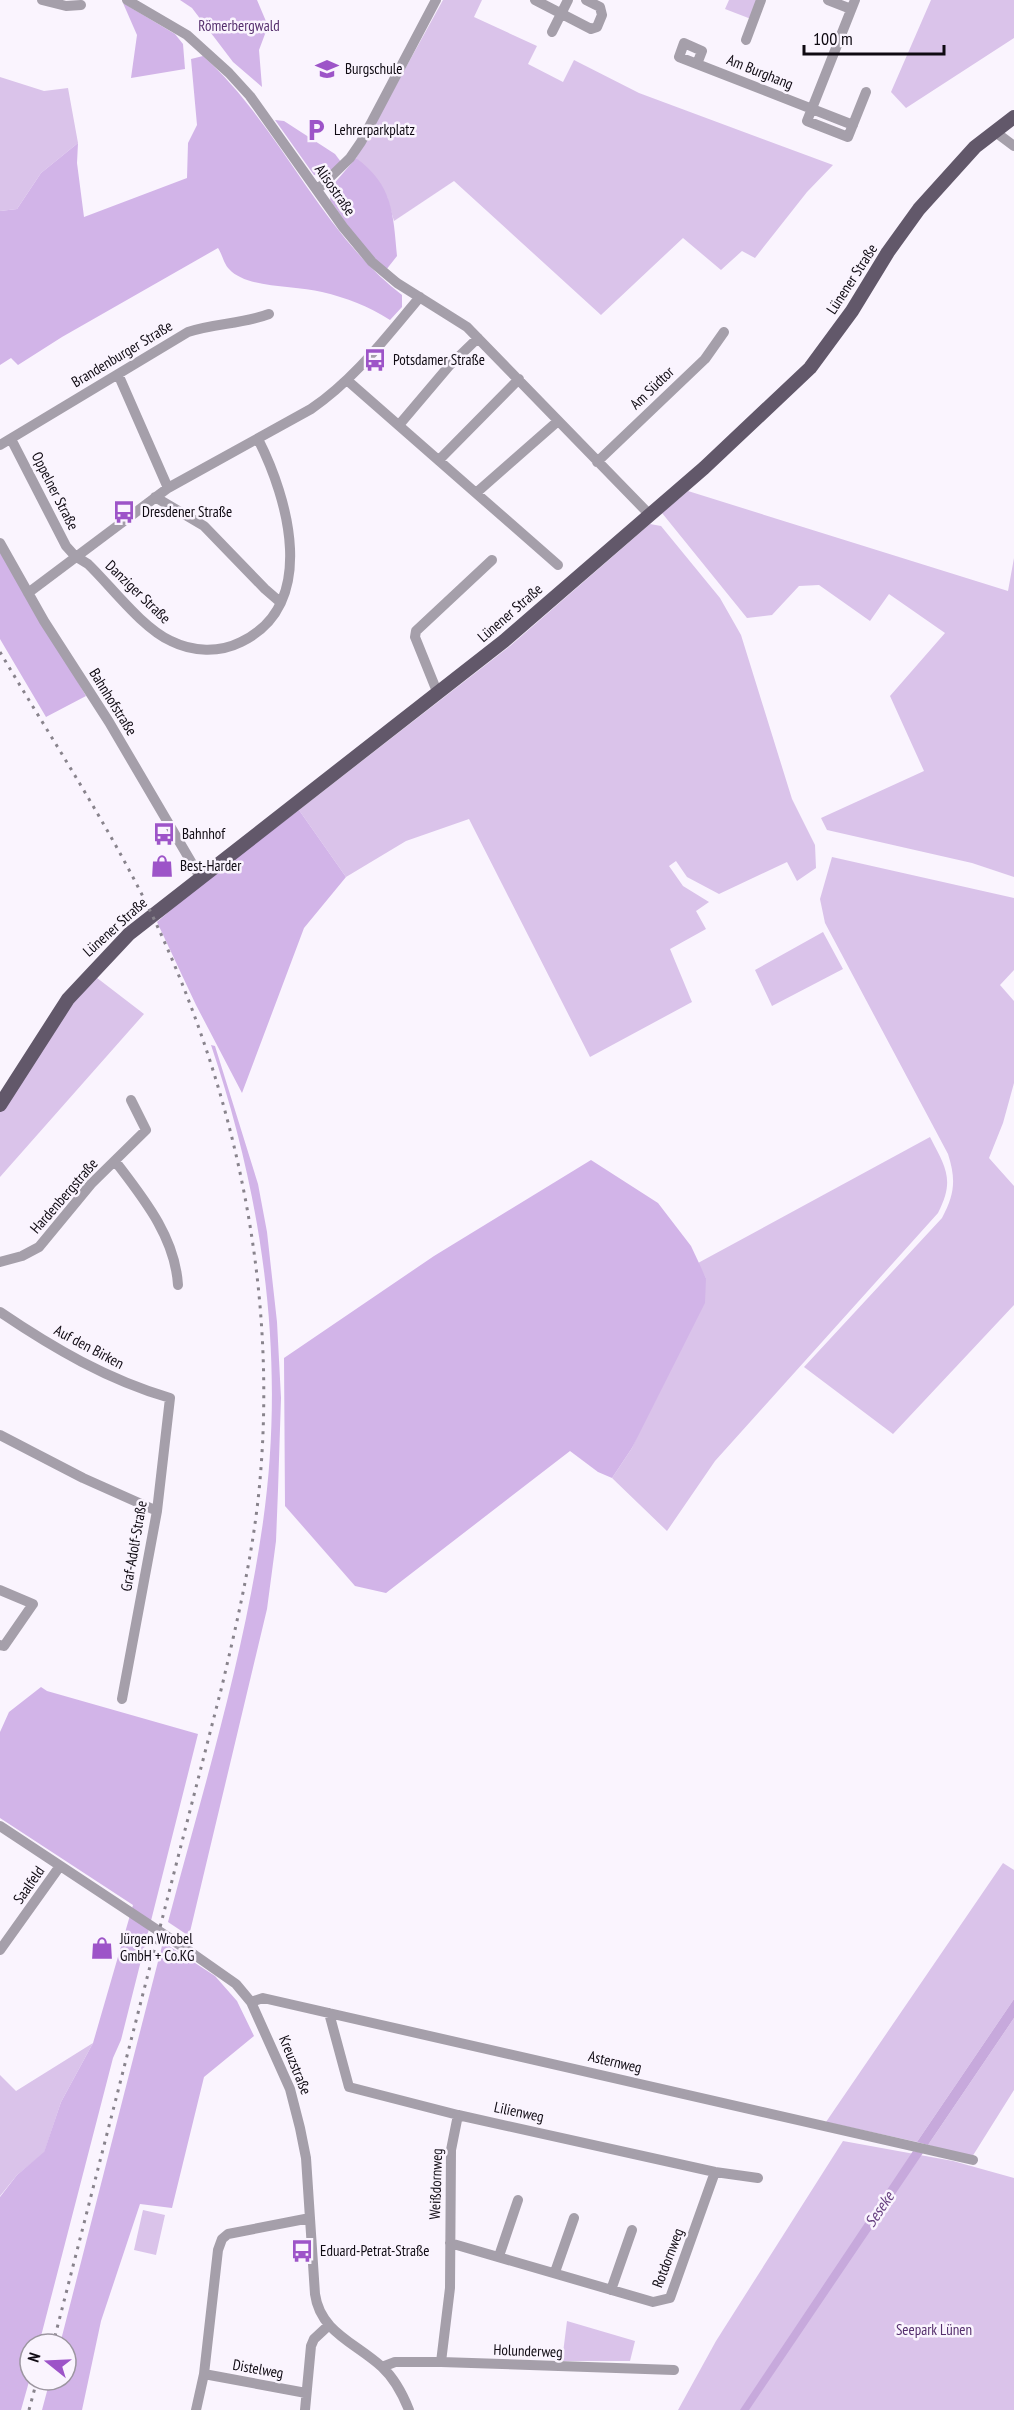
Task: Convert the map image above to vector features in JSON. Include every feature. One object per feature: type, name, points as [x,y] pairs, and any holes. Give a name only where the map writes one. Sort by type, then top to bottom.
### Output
[{"type":"main road","name":"Lünener Straße","points":[[0,1106],[77,987],[129,934],[504,642],[704,468],[810,368],[852,311],[888,252],[919,209],[953,170],[994,131],[1014,117]]},
{"type":"street","points":[[42,0],[66,6],[81,5]]},
{"type":"street","name":"Alisostraße","points":[[127,0],[187,35],[229,73],[250,96],[357,245],[372,262],[387,275],[455,318],[478,338],[649,514]]},
{"type":"street","points":[[317,190],[338,171],[357,148],[436,0]]},
{"type":"street","points":[[535,0],[591,29],[597,27],[602,15],[600,8],[586,0]]},
{"type":"street","points":[[552,32],[568,0]]},
{"type":"street","points":[[746,40],[761,0]]},
{"type":"street","points":[[811,109],[853,5],[828,0]]},
{"type":"street","name":"Am Burghang","points":[[697,64],[853,125],[866,92]]},
{"type":"street","points":[[994,131],[1014,146]]},
{"type":"street","points":[[28,593],[168,488],[312,410],[348,381],[420,297]]},
{"type":"street","name":"Brandenburger Straße","points":[[0,445],[188,332],[204,326],[254,320],[269,314]]},
{"type":"street","name":"Am Südtor","points":[[597,462],[705,359],[724,332]]},
{"type":"street","points":[[399,425],[449,366],[478,338]]},
{"type":"street","points":[[118,374],[168,488]]},
{"type":"street","points":[[439,460],[519,379]]},
{"type":"street","points":[[348,381],[558,565]]},
{"type":"street","points":[[476,493],[558,421]]},
{"type":"street","name":"Oppelner Straße","points":[[11,438],[61,537],[75,556]]},
{"type":"street","name":"Danziger Straße","points":[[75,556],[88,564],[156,633],[187,647],[219,649],[250,638],[263,627],[280,602],[289,568],[289,528],[278,481],[258,439]]},
{"type":"street","points":[[155,497],[204,526],[280,602]]},
{"type":"street","name":"Bahnhofstraße","points":[[0,543],[200,877]]},
{"type":"street","points":[[438,694],[416,637],[416,631],[492,560]]},
{"type":"street","name":"Hardenbergstraße","points":[[0,1262],[22,1256],[39,1247],[91,1184],[146,1130],[131,1100]]},
{"type":"street","name":"Hardenbergstraße","points":[[115,1161],[146,1202],[169,1242],[177,1263],[178,1285]]},
{"type":"street","name":"Auf den Birken","points":[[0,1312],[93,1368],[133,1387],[170,1398]]},
{"type":"street","name":"Graf-Adolf-Straße","points":[[122,1699],[157,1510],[170,1398]]},
{"type":"street","points":[[0,1435],[83,1478],[157,1510]]},
{"type":"street","points":[[0,1590],[33,1604],[4,1646],[0,1645]]},
{"type":"street","name":"Kreuzstraße","points":[[0,1826],[236,1984],[251,2002],[294,2104],[306,2158],[316,2304],[328,2326],[382,2367],[400,2390],[409,2410]]},
{"type":"street","name":"Saalfeld","points":[[0,1950],[60,1866]]},
{"type":"street","name":"Asternweg","points":[[251,2002],[263,1998],[973,2160]]},
{"type":"street","name":"Lilienweg","points":[[329,2013],[350,2087],[458,2115],[715,2172],[758,2178]]},
{"type":"street","name":"Weißdornweg","points":[[441,2362],[450,2288],[451,2150],[458,2115]]},
{"type":"street","name":"Rotdornweg","points":[[450,2243],[653,2302],[670,2298],[715,2172]]},
{"type":"street","points":[[499,2256],[518,2200]]},
{"type":"street","points":[[196,2410],[204,2374],[218,2250],[222,2240],[228,2234],[310,2217]]},
{"type":"street","points":[[555,2272],[574,2218]]},
{"type":"street","points":[[611,2290],[632,2230]]},
{"type":"street","points":[[305,2410],[311,2346],[314,2339],[328,2326]]},
{"type":"street","name":"Holunderweg","points":[[382,2367],[395,2362],[441,2362],[674,2370]]},
{"type":"street","name":"Distelweg","points":[[204,2374],[306,2393]]},
{"type":"green space","name":"Römerbergwald","points":[[180,0],[257,0],[268,26],[259,50],[262,87],[233,62],[192,8]]},
{"type":"green space","points":[[443,0],[482,0],[474,17],[537,46],[528,64],[563,82],[574,60],[639,93],[833,165],[807,192],[755,258],[742,251],[721,270],[683,238],[601,315],[454,181],[394,221],[387,197],[356,158]]},
{"type":"green space","points":[[729,0],[758,0],[751,19],[725,9]]},
{"type":"green space","points":[[931,0],[1014,0],[1014,38],[906,108],[891,92]]},
{"type":"green space","points":[[123,3],[175,34],[183,44],[185,69],[131,78],[137,35]]},
{"type":"green space","points":[[203,56],[231,84],[255,114],[347,240],[373,269],[402,295],[402,307],[390,320],[365,307],[331,294],[247,280],[229,269],[218,248],[62,337],[18,365],[11,358],[0,365],[0,211],[17,209],[41,173],[78,143],[77,163],[84,217],[187,178],[188,143],[197,125],[191,59]]},
{"type":"green space","points":[[0,77],[44,91],[68,88],[78,143],[41,173],[17,209],[0,211]]},
{"type":"green space","points":[[275,120],[284,121],[335,154],[341,162],[327,176],[314,175]]},
{"type":"green space","points":[[356,158],[377,179],[389,201],[397,256],[386,270],[359,242],[330,200],[332,186]]},
{"type":"green space","points":[[688,491],[1008,591],[1014,558],[1014,877],[972,863],[827,830],[821,818],[924,771],[890,696],[945,633],[889,594],[870,621],[819,585],[799,586],[772,615],[747,618],[662,513]]},
{"type":"green space","points":[[650,524],[661,526],[720,598],[741,635],[792,799],[815,845],[816,868],[797,881],[787,862],[719,894],[687,877],[676,861],[669,866],[683,886],[709,902],[696,911],[706,929],[670,949],[692,1002],[590,1057],[469,819],[406,841],[346,877],[299,810],[510,646]]},
{"type":"green space","points":[[0,548],[86,696],[46,717],[0,639]]},
{"type":"green space","points":[[299,810],[346,877],[304,928],[242,1093],[196,1005],[157,922],[197,887]]},
{"type":"green space","points":[[832,857],[1014,898],[1014,970],[1000,985],[1014,1001],[1014,1083],[1003,1123],[989,1158],[1014,1186],[1014,1305],[893,1434],[804,1367],[942,1218],[952,1194],[953,1179],[948,1154],[825,923],[820,899]]},
{"type":"green space","points":[[823,932],[843,969],[772,1006],[755,970]]},
{"type":"green space","points":[[88,971],[144,1014],[0,1177],[0,1099]]},
{"type":"green space","points":[[211,1045],[215,1046],[258,1184],[267,1232],[277,1322],[281,1398],[276,1541],[267,1609],[189,1936],[168,1922],[222,1723],[255,1573],[270,1461],[272,1400],[265,1280],[256,1221],[229,1103]]},
{"type":"green space","points":[[930,1137],[944,1166],[947,1183],[938,1213],[715,1461],[667,1531],[612,1478],[632,1448],[706,1278],[698,1263]]},
{"type":"green space","points":[[591,1160],[658,1203],[691,1246],[706,1278],[705,1303],[632,1448],[612,1478],[598,1472],[570,1451],[386,1593],[355,1586],[285,1506],[284,1358],[434,1256]]},
{"type":"green space","points":[[41,1687],[47,1691],[198,1734],[121,2040],[113,2058],[42,2332],[18,2332],[18,2392],[26,2392],[21,2410],[0,2410],[0,2197],[17,2175],[44,2152],[61,2102],[93,2043],[133,1905],[0,1818],[0,1732],[9,1712]]},
{"type":"green space","points":[[1003,1863],[1014,1870],[1014,1999],[917,2142],[826,2122]]},
{"type":"green space","points":[[163,1942],[215,1976],[237,2001],[254,2036],[204,2077],[172,2208],[140,2204],[101,2321],[82,2410],[42,2410],[47,2392],[78,2392],[78,2332],[63,2332]]},
{"type":"green space","points":[[1014,2018],[1014,2090],[972,2157],[928,2145]]},
{"type":"green space","points":[[93,2043],[61,2102],[44,2153],[17,2175],[0,2196],[0,2075],[16,2091]]},
{"type":"green space","name":"Seepark Lünen","points":[[843,2141],[953,2161],[1014,2178],[1014,2410],[678,2410],[716,2341]]},
{"type":"green space","points":[[143,2210],[165,2215],[156,2255],[134,2250]]},
{"type":"green space","points":[[567,2321],[635,2341],[630,2361],[562,2361]]},
{"type":"water","points":[[1014,1999],[1014,2018],[928,2145],[917,2142]]},
{"type":"water","name":"Seseke","points":[[913,2151],[923,2153],[749,2410],[740,2410]]},
{"type":"railway","points":[[0,652],[119,851],[154,919],[183,985],[208,1053],[228,1123],[244,1193],[256,1264],[262,1336],[264,1408],[260,1480],[250,1558],[222,1686],[56,2332]]},
{"type":"railway","points":[[29,2410],[34,2392]]},
{"type":"place","name":"Burgschule","points":[[327,69]]},
{"type":"place","name":"Lehrerparkplatz","points":[[316,130]]},
{"type":"place","name":"Potsdamer Straße","points":[[375,360]]},
{"type":"place","name":"Dresdener Straße","points":[[124,512]]},
{"type":"place","name":"Bahnhof","points":[[164,834]]},
{"type":"place","name":"Best-Harder","points":[[162,866]]},
{"type":"place","name":"Jürgen Wrobel GmbH + Co.KG","points":[[102,1948]]},
{"type":"place","name":"Eduard-Petrat-Straße","points":[[302,2251]]}]
